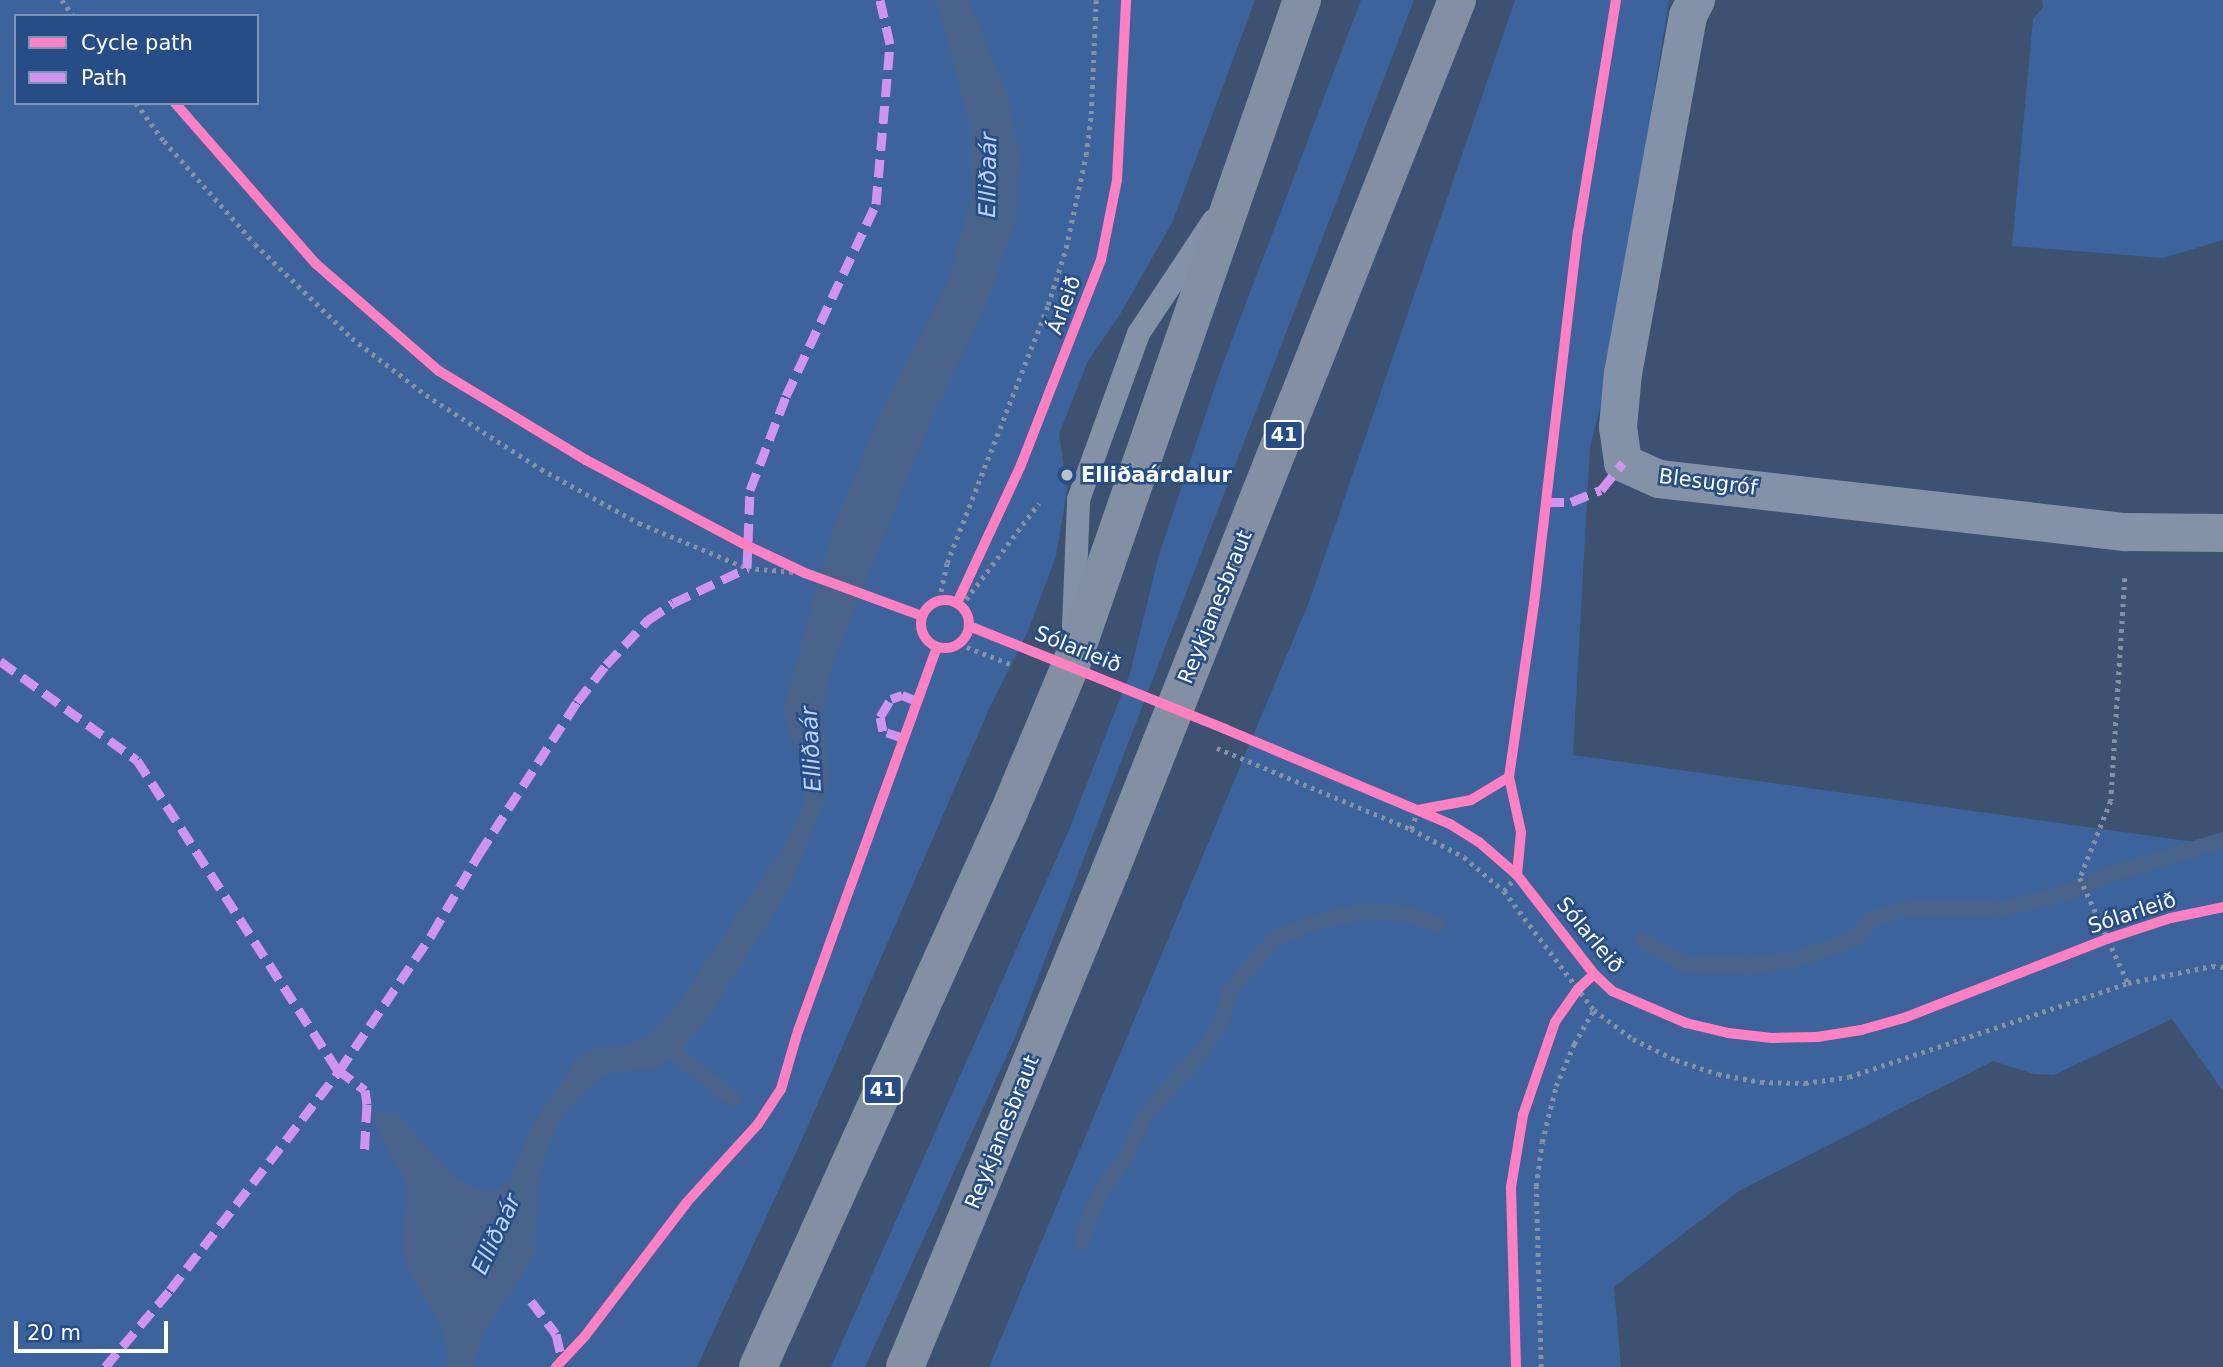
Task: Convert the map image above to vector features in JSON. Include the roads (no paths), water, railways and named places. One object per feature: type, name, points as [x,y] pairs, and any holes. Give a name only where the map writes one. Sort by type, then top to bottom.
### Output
[{"type":"highway","name":"41","points":[[758,1367],[1008,814],[1072,662],[1302,0]]},
{"type":"highway","name":"Reykjanesbraut","points":[[907,1365],[1110,871],[1457,0]]},
{"type":"street","name":"Blesugróf","points":[[1696,0],[1688,16],[1623,373],[1618,427],[1623,463],[1659,479],[2127,532],[2223,534]]},
{"type":"water","name":"Elliðaár","points":[[935,0],[969,0],[1008,96],[1020,157],[1016,219],[985,308],[929,425],[831,669],[822,712],[830,779],[822,809],[787,892],[710,1015],[680,1053],[658,1068],[610,1073],[586,1090],[567,1110],[552,1138],[539,1174],[535,1251],[524,1273],[482,1334],[474,1367],[447,1367],[448,1355],[440,1322],[409,1273],[402,1247],[407,1186],[381,1137],[375,1119],[381,1112],[397,1113],[449,1171],[476,1189],[494,1190],[510,1180],[532,1126],[573,1064],[589,1050],[628,1044],[653,1032],[672,1012],[786,843],[803,806],[807,781],[788,730],[784,706],[834,525],[886,401],[946,287],[970,200],[970,130]]},
{"type":"waterway","points":[[1642,940],[1686,965],[1757,965],[1797,959],[1855,939],[1873,918],[1909,909],[2003,909],[2062,894],[2112,874],[2223,840]]},
{"type":"waterway","points":[[1081,1242],[1092,1211],[1104,1187],[1126,1158],[1142,1119],[1207,1045],[1223,1019],[1229,991],[1276,938],[1323,920],[1369,911],[1406,914],[1437,924]]},
{"type":"waterway","points":[[662,1043],[733,1099]]},
{"type":"place","name":"Elliðaárdalur","points":[[1067,475]]}]
